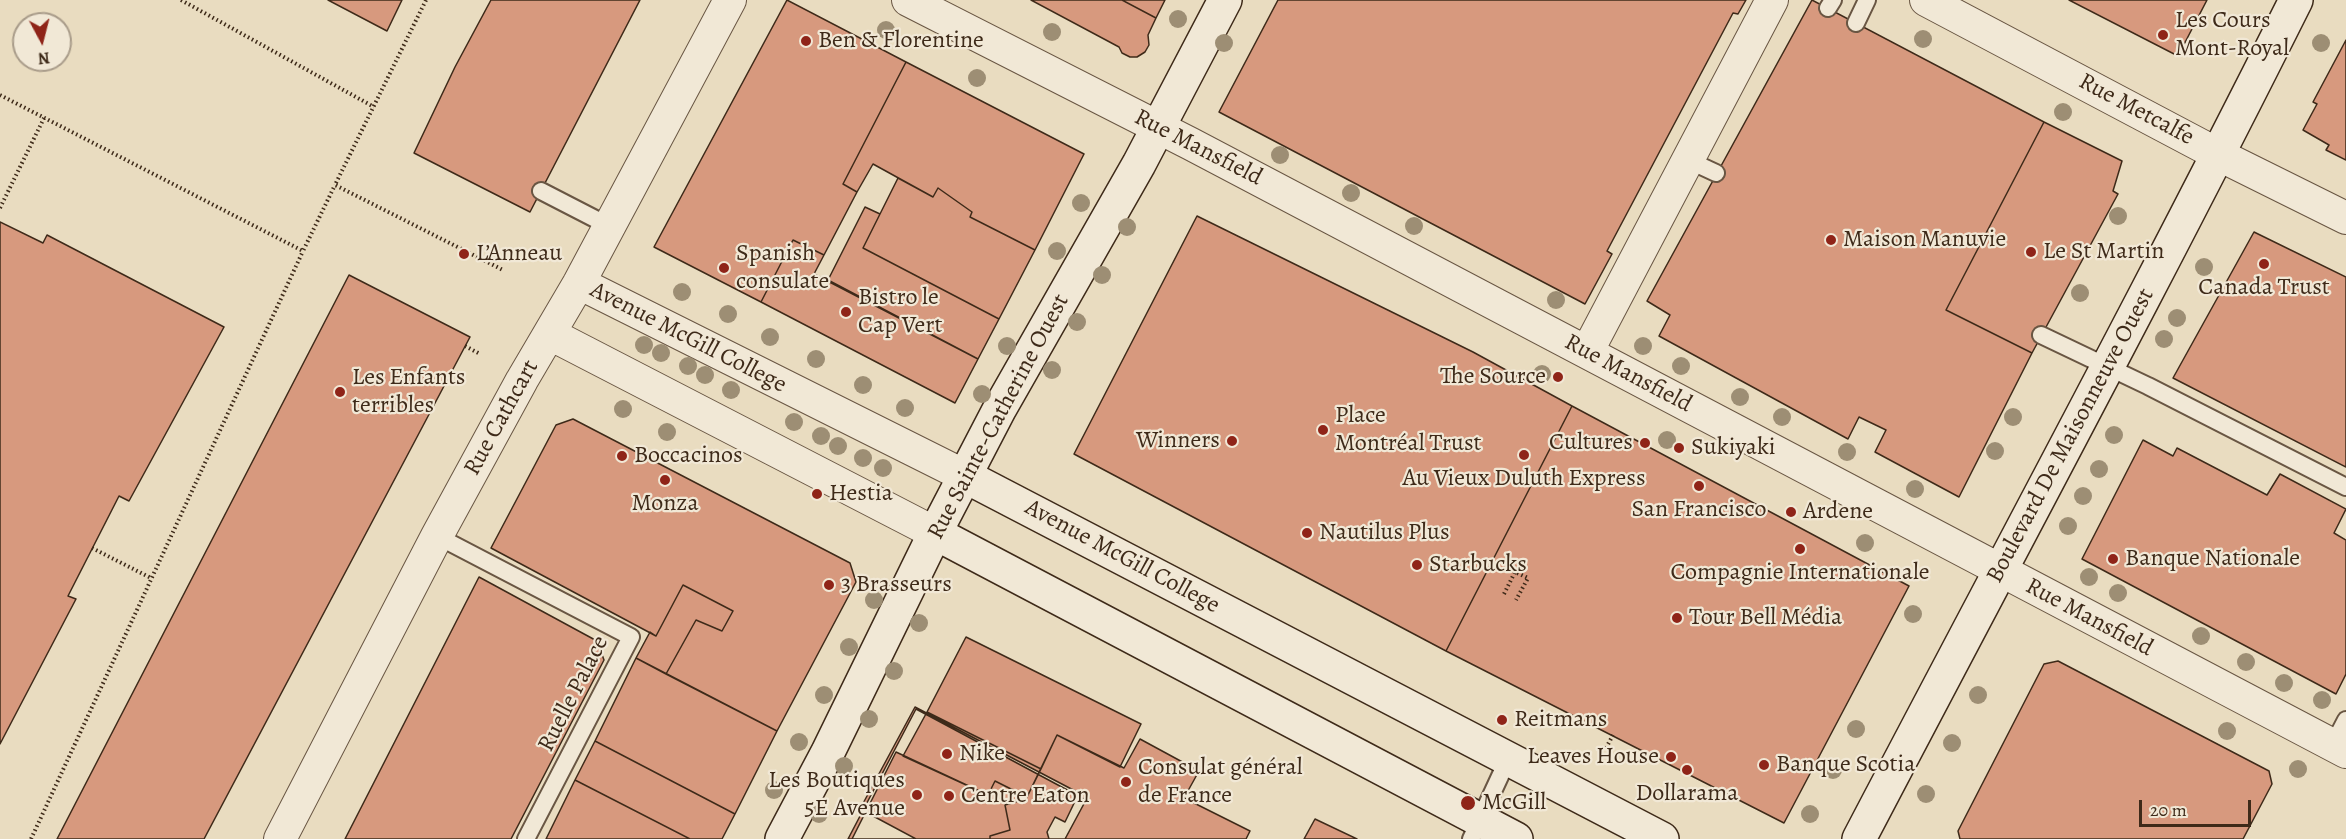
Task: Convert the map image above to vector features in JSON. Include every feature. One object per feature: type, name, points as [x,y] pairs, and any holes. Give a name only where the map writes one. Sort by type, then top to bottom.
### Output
[{"type":"street","name":"Rue Cathcart","points":[[280,839],[437,536],[522,380],[579,283],[730,0]]},
{"type":"street","name":"Rue Mansfield","points":[[908,0],[941,8],[1158,128],[1587,352],[2000,572],[2342,739]]},
{"type":"street","name":"Rue Sainte-Catherine Ouest","points":[[782,839],[1000,408],[1158,128],[1225,0]]},
{"type":"street","points":[[1587,352],[1772,0]]},
{"type":"street","name":"Rue Metcalfe","points":[[1926,0],[2219,155],[2346,218]]},
{"type":"street","name":"Boulevard De Maisonneuve Ouest","points":[[1859,839],[2109,367],[2296,0]]},
{"type":"street","name":"Avenue McGill College","points":[[579,283],[965,476],[1662,839]]},
{"type":"street","points":[[550,334],[935,533],[1475,830],[1516,839]]},
{"type":"lane","points":[[1856,23],[1867,0]]},
{"type":"lane","points":[[1688,160],[1716,173]]},
{"type":"lane","points":[[541,191],[609,226]]},
{"type":"lane","points":[[2041,335],[2346,487]]},
{"type":"lane","name":"Ruelle Palace","points":[[437,536],[631,637],[526,839]]},
{"type":"lane","points":[[1475,830],[1508,759]]},
{"type":"path","points":[[181,0],[374,107]]},
{"type":"path","points":[[31,839],[303,251],[426,0]]},
{"type":"path","points":[[0,95],[303,251]]},
{"type":"path","points":[[0,208],[44,118]]},
{"type":"path","points":[[336,186],[502,270]]},
{"type":"path","points":[[465,346],[480,354]]},
{"type":"path","points":[[92,548],[151,578]]},
{"type":"path","points":[[1504,594],[1515,572],[1528,578],[1516,600]]},
{"type":"path","points":[[1606,748],[1613,735]]},
{"type":"building","points":[[328,0],[402,0],[387,31]]},
{"type":"building","points":[[491,0],[640,0],[530,212],[414,153],[455,67]]},
{"type":"building","points":[[787,0],[906,62],[843,184],[857,192],[824,255],[793,240],[761,302],[654,247]]},
{"type":"building","points":[[1031,0],[1122,0],[1156,18],[1148,35],[1149,45],[1145,52],[1137,57],[1130,57],[1122,53],[1119,47]]},
{"type":"building","points":[[1122,0],[1165,0],[1156,18]]},
{"type":"building","points":[[1278,0],[1746,0],[1738,14],[1733,13],[1607,251],[1612,254],[1585,304],[1219,112]]},
{"type":"building","name":"Maison Manuvie","points":[[1812,0],[2044,122],[1946,310],[2032,353],[1959,497],[1875,452],[1886,430],[1859,417],[1848,439],[1659,336],[1670,315],[1647,301]]},
{"type":"building","name":"Les Cours Mont-Royal","points":[[2069,0],[2207,0],[2178,56]]},
{"type":"building","points":[[2346,40],[2346,160],[2326,150],[2329,145],[2303,130],[2317,104],[2313,102]]},
{"type":"building","points":[[906,62],[1084,154],[1035,250],[970,217],[972,212],[938,188],[933,197],[873,164],[857,192],[843,184]]},
{"type":"building","name":"Le St Martin","points":[[2044,122],[2122,161],[2113,191],[2118,194],[2032,353],[1946,310]]},
{"type":"building","points":[[898,178],[933,197],[938,188],[972,212],[970,217],[1035,250],[999,319],[863,248]]},
{"type":"building","points":[[865,207],[880,214],[863,248],[999,319],[978,359],[828,280]]},
{"type":"building","name":"Place Montréal Trust","points":[[1197,216],[1473,352],[1572,406],[1446,651],[1074,454]]},
{"type":"building","points":[[0,222],[43,243],[47,235],[224,327],[129,501],[119,496],[68,596],[76,599],[0,744]]},
{"type":"building","points":[[2254,232],[2346,277],[2346,467],[2173,378]]},
{"type":"building","points":[[793,240],[824,255],[814,274],[978,359],[955,403],[761,302]]},
{"type":"building","points":[[349,275],[470,337],[204,839],[57,839]]},
{"type":"building","name":"Tour Bell Média","points":[[1572,406],[1909,586],[1784,823],[1446,651]]},
{"type":"building","points":[[573,419],[850,563],[856,582],[777,731],[666,674],[696,620],[722,631],[733,611],[683,585],[656,636],[491,548],[556,425]]},
{"type":"building","points":[[2143,440],[2173,456],[2177,448],[2267,495],[2280,474],[2346,509],[2334,533],[2346,540],[2346,674],[2336,694],[2082,559]]},
{"type":"building","points":[[479,577],[597,641],[604,660],[511,839],[345,839]]},
{"type":"building","points":[[683,585],[733,611],[722,631],[696,620],[666,674],[636,658],[650,632],[656,636]]},
{"type":"building","points":[[966,637],[1141,724],[1120,767],[1057,735],[1041,769],[927,712]]},
{"type":"building","points":[[636,658],[777,731],[735,814],[595,741]]},
{"type":"building","points":[[2058,661],[2269,771],[2272,784],[2243,839],[1960,839],[1958,831],[2044,664]]},
{"type":"building","name":"Nike","points":[[915,707],[1079,793],[1065,822],[1055,817],[1047,832],[1049,839],[916,839],[860,809]]},
{"type":"building","name":"Nike","points":[[916,709],[1086,800],[1065,839],[848,839]]},
{"type":"building","points":[[927,712],[1041,769],[1027,797],[995,781],[988,795],[903,756]]},
{"type":"building","points":[[1057,735],[1124,768],[1140,739],[1199,771],[1184,798],[1250,831],[1246,839],[990,839],[990,836],[1010,830],[1005,805],[1026,799]]},
{"type":"building","points":[[595,741],[735,814],[722,839],[690,839],[575,780]]},
{"type":"building","name":"Centre Eaton","points":[[896,752],[988,795],[995,781],[1027,797],[1005,805],[1010,830],[990,836],[990,839],[852,839]]},
{"type":"building","points":[[575,780],[690,839],[546,839]]},
{"type":"building","points":[[1315,819],[1357,839],[1304,839]]},
{"type":"place","name":"Les Cours Mont-Royal","points":[[2163,35]]},
{"type":"place","name":"Ben & Florentine","points":[[806,41]]},
{"type":"place","name":"Maison Manuvie","points":[[1831,240]]},
{"type":"place","name":"Le St Martin","points":[[2031,252]]},
{"type":"place","name":"L’Anneau","points":[[464,254]]},
{"type":"place","name":"Canada Trust","points":[[2264,264]]},
{"type":"place","name":"Spanish consulate","points":[[724,268]]},
{"type":"place","name":"Bistro le Cap Vert","points":[[846,312]]},
{"type":"place","name":"The Source","points":[[1558,377]]},
{"type":"place","name":"Les Enfants terribles","points":[[340,392]]},
{"type":"place","name":"Place Montréal Trust","points":[[1323,430]]},
{"type":"place","name":"Winners","points":[[1232,441]]},
{"type":"place","name":"Cultures","points":[[1645,443]]},
{"type":"place","name":"Sukiyaki","points":[[1679,448]]},
{"type":"place","name":"Au Vieux Duluth Express","points":[[1524,455]]},
{"type":"place","name":"Boccacinos","points":[[622,456]]},
{"type":"place","name":"Monza","points":[[665,480]]},
{"type":"place","name":"San Francisco","points":[[1699,486]]},
{"type":"place","name":"Hestia","points":[[817,494]]},
{"type":"place","name":"Ardene","points":[[1791,512]]},
{"type":"place","name":"Nautilus Plus","points":[[1307,533]]},
{"type":"place","name":"Compagnie Internationale","points":[[1800,549]]},
{"type":"place","name":"Banque Nationale","points":[[2113,559]]},
{"type":"place","name":"Starbucks","points":[[1417,565]]},
{"type":"place","name":"3 Brasseurs","points":[[829,585]]},
{"type":"place","name":"Tour Bell Média","points":[[1677,618]]},
{"type":"place","name":"Reitmans","points":[[1502,720]]},
{"type":"place","name":"Nike","points":[[947,754]]},
{"type":"place","name":"Leaves House","points":[[1671,757]]},
{"type":"place","name":"Banque Scotia","points":[[1764,765]]},
{"type":"place","name":"Dollarama","points":[[1687,770]]},
{"type":"place","name":"Consulat général de France","points":[[1126,782]]},
{"type":"place","name":"Les Boutiques 5E Avenue","points":[[917,795]]},
{"type":"place","name":"Centre Eaton","points":[[949,796]]},
{"type":"place","name":"McGill","points":[[1468,803]]}]
